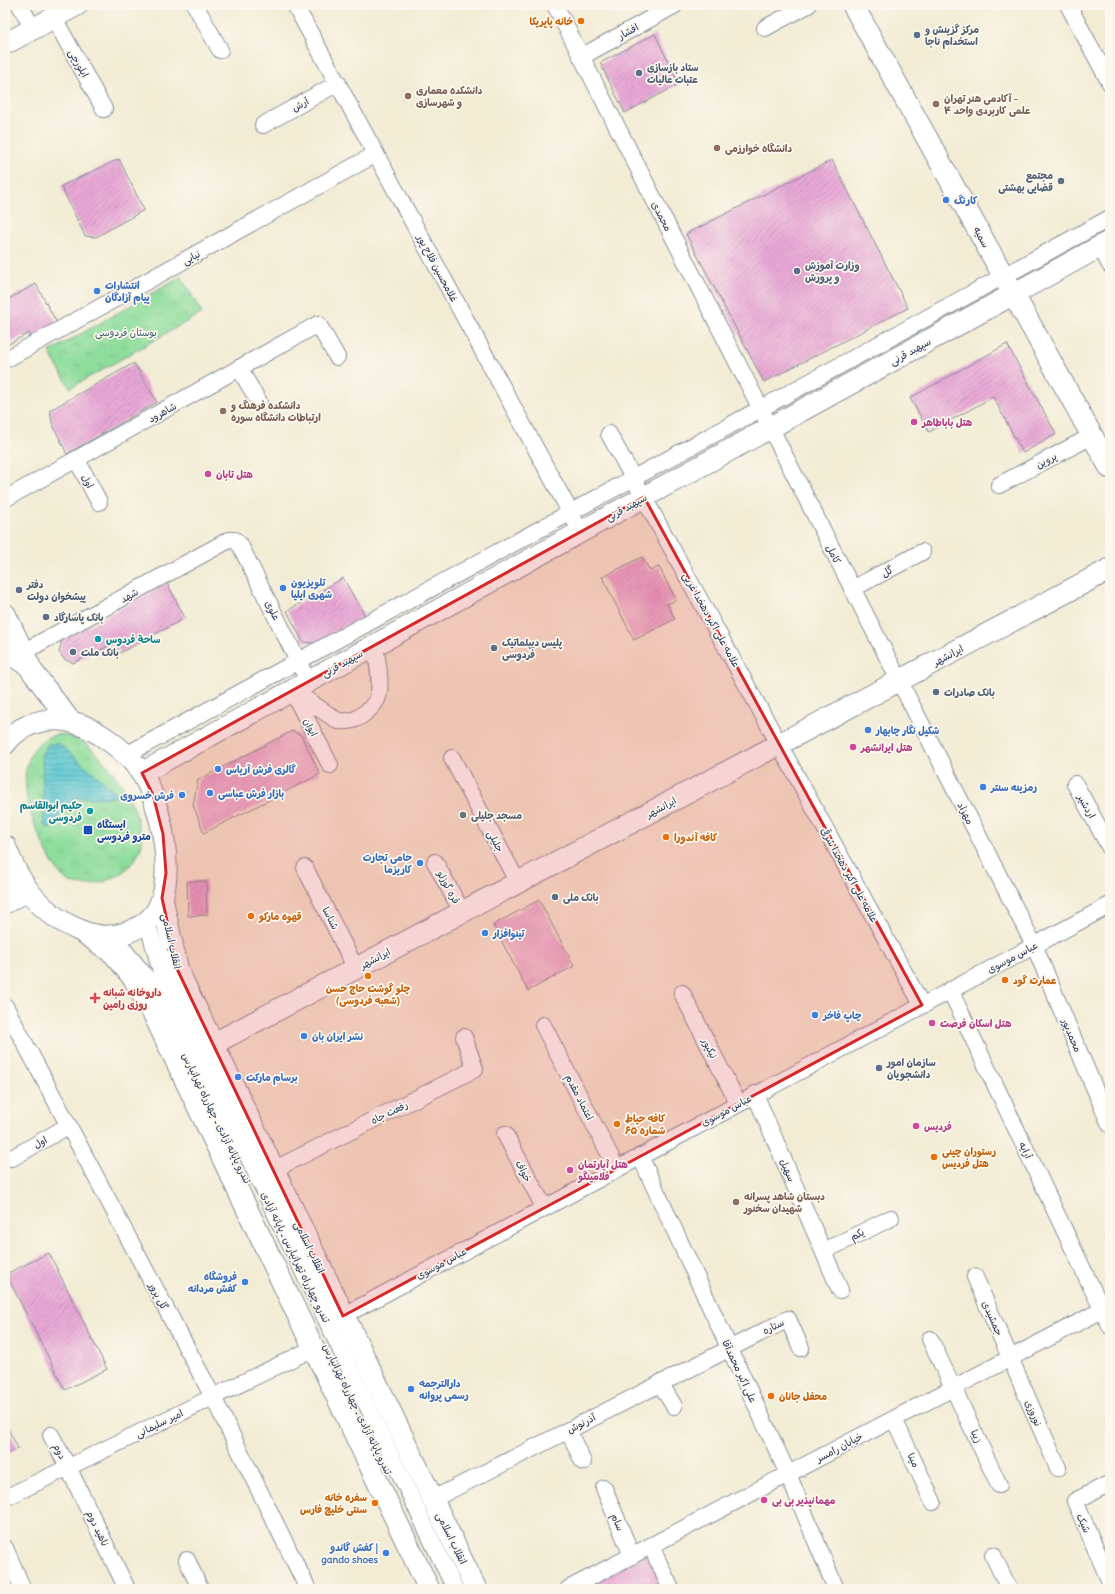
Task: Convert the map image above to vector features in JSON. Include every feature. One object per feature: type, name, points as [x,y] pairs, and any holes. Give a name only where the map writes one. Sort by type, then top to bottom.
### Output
[{"type":"main road","points":[[5,44],[77,5]]},
{"type":"main road","name":"سمیه","points":[[853,5],[1110,468]]},
{"type":"main road","name":"سپهبد قرنی","points":[[142,773],[1105,244]]},
{"type":"main road","name":"ایرانشهر","points":[[213,1044],[1110,569]]},
{"type":"main road","points":[[5,614],[32,671],[70,721]]},
{"type":"main road","points":[[5,744],[17,732],[34,724],[49,720],[70,721],[104,738],[126,755],[142,773],[153,795],[163,834],[166,873],[162,898],[156,911],[147,921],[133,930],[112,936],[95,935],[80,930]]},
{"type":"main road","points":[[5,846],[17,886],[50,914],[80,930],[114,954],[134,979],[155,1017],[429,1589]]},
{"type":"main road","points":[[5,903],[17,886]]},
{"type":"main road","name":"انقلاب اسلامی","points":[[162,898],[178,971],[343,1316],[476,1589]]},
{"type":"street","points":[[20,5],[33,29]]},
{"type":"street","points":[[195,5],[220,50]]},
{"type":"street","name":"غلامحسین فلاح‌ پور","points":[[295,5],[581,531]]},
{"type":"street","name":"محمدی","points":[[555,5],[770,428]]},
{"type":"street","name":"افشار","points":[[581,57],[675,5]]},
{"type":"street","points":[[765,28],[808,5]]},
{"type":"street","points":[[1068,5],[1110,83]]},
{"type":"street","name":"ایلورچی","points":[[54,18],[104,109]]},
{"type":"street","name":"آرش","points":[[263,124],[338,83]]},
{"type":"street","name":"نیایی","points":[[5,360],[376,154]]},
{"type":"street","points":[[126,755],[1110,218]]},
{"type":"street","points":[[1105,244],[1110,265]]},
{"type":"street","name":"شاهرود","points":[[5,499],[318,324],[337,357]]},
{"type":"street","points":[[239,368],[259,402]]},
{"type":"street","name":"کامل","points":[[770,428],[899,681]]},
{"type":"street","name":"علامه علی اکبر دهخدا غربی","points":[[609,434],[779,744]]},
{"type":"street","name":"پروین","points":[[999,486],[1092,436]]},
{"type":"street","name":"اول","points":[[77,460],[99,502]]},
{"type":"street","name":"شهد","points":[[23,652],[229,540],[235,540]]},
{"type":"street","name":"علوی","points":[[235,540],[240,546],[298,660],[300,686]]},
{"type":"street","name":"گل","points":[[852,589],[922,552]]},
{"type":"street","points":[[5,640],[15,660],[32,671]]},
{"type":"street","points":[[300,686],[338,721],[347,722],[361,717],[371,708],[378,698],[379,677],[375,645]]},
{"type":"street","name":"مهزاد","points":[[899,681],[1034,945]]},
{"type":"street","name":"ایوان","points":[[300,686],[330,765]]},
{"type":"street","name":"علامه علی اکبر دهخدا شرقی","points":[[779,744],[922,1005]]},
{"type":"street","name":"جلیلی","points":[[452,758],[518,882]]},
{"type":"street","name":"اردشیر","points":[[1075,784],[1110,848]]},
{"type":"street","name":"قره گوزلو","points":[[435,862],[462,912]]},
{"type":"street","name":"شناسا","points":[[305,868],[356,969]]},
{"type":"street","name":"عباس موسوی","points":[[343,1316],[1110,904]]},
{"type":"street","name":"تندرو چهارراه تهرانپارس ـ پایانه آزادی","points":[[147,921],[163,979],[455,1589]]},
{"type":"street","name":"تندرو پایانه آزادی ـ چهارراه تهرانپارس","points":[[112,936],[152,984],[376,1444],[444,1589]]},
{"type":"street","name":"محمدپور","points":[[1034,945],[1110,1125]]},
{"type":"street","name":"آرایه","points":[[950,990],[1106,1308],[1110,1326]]},
{"type":"street","name":"نیکپور","points":[[682,993],[738,1103]]},
{"type":"street","name":"گل پرور","points":[[5,1006],[213,1397],[308,1589]]},
{"type":"street","name":"اعتماد مقدم","points":[[543,1025],[617,1169]]},
{"type":"street","name":"رفعت جاه","points":[[273,1170],[475,1069],[464,1037]]},
{"type":"street","name":"سهیل","points":[[755,1094],[840,1290]]},
{"type":"street","name":"اول","points":[[12,1158],[68,1126]]},
{"type":"street","name":"خواف","points":[[505,1134],[544,1208]]},
{"type":"street","name":"علی اکبر محمدآقا","points":[[640,1156],[788,1474],[836,1589]]},
{"type":"street","name":"یکم","points":[[824,1251],[891,1218]]},
{"type":"street","name":"جمشیدی","points":[[975,1277],[1010,1358]]},
{"type":"street","name":"خیابان رامسر","points":[[568,1589],[1106,1308]]},
{"type":"street","name":"ستاره","points":[[729,1348],[788,1319],[801,1348]]},
{"type":"street","name":"زیبا","points":[[930,1339],[999,1485]]},
{"type":"street","name":"امیر سلیمانی","points":[[5,1498],[314,1348]]},
{"type":"street","name":"آذرنوش","points":[[433,1499],[729,1348]]},
{"type":"street","name":"نوروزی","points":[[1010,1358],[1058,1468]]},
{"type":"street","points":[[660,1383],[674,1406]]},
{"type":"street","name":"مینا","points":[[894,1419],[933,1502]]},
{"type":"street","points":[[568,1430],[583,1462]]},
{"type":"street","name":"دوم","points":[[51,1435],[68,1467]]},
{"type":"street","name":"ناهید دوم","points":[[68,1467],[127,1589]]},
{"type":"street","name":"شیک","points":[[1110,1483],[1075,1501],[1110,1582]]},
{"type":"street","name":"سام","points":[[604,1488],[632,1556]]},
{"type":"street","points":[[651,1546],[671,1589]]},
{"type":"street","points":[[5,1548],[23,1589]]},
{"type":"street","points":[[993,1555],[1009,1589]]},
{"type":"street","points":[[187,1560],[200,1589]]},
{"type":"highlighted area","points":[[644,497],[922,1005],[343,1316],[178,971],[162,898],[166,873],[163,834],[153,795],[142,773]]},
{"type":"green space","name":"بوستان فردوسی","points":[[181,277],[202,313],[70,388],[49,352]]},
{"type":"green space","points":[[61,734],[83,742],[99,756],[124,788],[136,813],[142,840],[140,850],[132,863],[123,872],[104,882],[81,885],[74,884],[64,878],[51,860],[33,820],[26,790],[28,761],[35,748],[46,738]],"holes":[[[42,753],[114,797],[74,798]]]},
{"type":"water","points":[[48,744],[59,744],[117,793],[114,797],[74,798],[50,829],[44,825],[42,753]]},
{"type":"building","name":"ستاد بازسازی عتبات عالیات","points":[[655,34],[679,84],[625,113],[600,63]]},
{"type":"building","points":[[119,159],[144,210],[96,237],[85,236],[61,186]]},
{"type":"building","name":"وزارت آموزش و پرورش","points":[[832,160],[908,308],[764,382],[686,234]]},
{"type":"building","points":[[36,284],[60,329],[34,343],[29,333],[5,346],[5,301]]},
{"type":"building","points":[[1007,344],[1056,434],[1023,453],[993,397],[929,432],[910,398]]},
{"type":"building","points":[[134,363],[157,402],[67,454],[52,423],[50,410]]},
{"type":"building","points":[[642,557],[650,571],[659,567],[676,600],[667,604],[675,619],[634,640],[602,577]]},
{"type":"building","points":[[343,578],[365,616],[313,643],[303,642],[287,611]]},
{"type":"building","points":[[167,583],[185,618],[120,653],[115,643],[73,663],[64,659],[59,652],[62,640]]},
{"type":"building","points":[[292,731],[301,735],[320,774],[204,833],[193,805],[198,780]]},
{"type":"building","points":[[187,881],[206,881],[207,915],[188,916]]},
{"type":"building","points":[[539,900],[574,966],[528,991],[493,925]]},
{"type":"building","points":[[49,1253],[107,1369],[65,1390],[6,1274]]},
{"type":"building","points":[[5,1423],[18,1448],[5,1455]]},
{"type":"building","points":[[649,1553],[666,1589],[598,1589],[594,1580]]},
{"type":"place","name":"خانه پاپریکا","points":[[581,21]]},
{"type":"place","name":"مرکز گزینش و استخدام ناجا","points":[[917,35]]},
{"type":"place","name":"ستاد بازسازی عتبات عالیات","points":[[639,73]]},
{"type":"place","name":"دانشکده معماری و شهرسازی","points":[[408,96]]},
{"type":"place","name":"آکادمی هنر تهران - علمی کاربردی واحد ۴","points":[[936,104]]},
{"type":"place","name":"دانشگاه خوارزمی","points":[[717,148]]},
{"type":"place","name":"مجتمع قضایی بهشتی","points":[[1061,181]]},
{"type":"place","name":"کارنگ","points":[[946,200]]},
{"type":"place","name":"وزارت آموزش و پرورش","points":[[797,271]]},
{"type":"place","name":"انتشارات پیام آزادگان","points":[[97,291]]},
{"type":"place","name":"دانشکده فرهنگ و ارتباطات دانشگاه سوره","points":[[223,411]]},
{"type":"place","name":"هتل باباطاهر","points":[[914,422]]},
{"type":"place","name":"هتل تابان","points":[[208,474]]},
{"type":"place","name":"تلویزیون شهری ایلیا","points":[[283,588]]},
{"type":"place","name":"دفتر پیشخوان دولت","points":[[19,590]]},
{"type":"place","name":"بانک پاسارگاد","points":[[46,617]]},
{"type":"place","name":"ساحة فردوس","points":[[98,639]]},
{"type":"place","name":"پلیس دیپلماتیک فردوسی","points":[[494,648]]},
{"type":"place","name":"بانک ملت","points":[[73,652]]},
{"type":"place","name":"بانک صادرات","points":[[936,692]]},
{"type":"place","name":"شکیل نگار چابهار","points":[[868,730]]},
{"type":"place","name":"هتل ایرانشهر","points":[[853,747]]},
{"type":"place","name":"گالری فرش آریاس","points":[[218,769]]},
{"type":"place","name":"رمزینه سنتر","points":[[983,787]]},
{"type":"place","name":"بازار فرش عباسی","points":[[210,793]]},
{"type":"place","name":"فرش خسروی","points":[[182,795]]},
{"type":"place","name":"حکیم ابوالقاسم فردوسی","points":[[90,811]]},
{"type":"place","name":"مسجد جلیلی","points":[[463,815]]},
{"type":"place","name":"ایستگاه مترو فردوسی","points":[[88,830]]},
{"type":"place","name":"کافه آندورا","points":[[666,837]]},
{"type":"place","name":"حامی تجارت کاریزما","points":[[420,863]]},
{"type":"place","name":"بانک ملی","points":[[555,897]]},
{"type":"place","name":"قهوه مارکو","points":[[251,916]]},
{"type":"place","name":"تینوافزار","points":[[485,933]]},
{"type":"place","name":"چلو گوشت حاج حسن (شعبه فردوسی)","points":[[368,976]]},
{"type":"place","name":"عمارت گود","points":[[1005,980]]},
{"type":"place","name":"داروخانه شبانه روزی رامین","points":[[95,998]]},
{"type":"place","name":"چاپ فاخر","points":[[815,1015]]},
{"type":"place","name":"هتل اسکان فرصت","points":[[932,1023]]},
{"type":"place","name":"نشر ایران بان","points":[[304,1036]]},
{"type":"place","name":"سازمان امور دانشجویان","points":[[879,1068]]},
{"type":"place","name":"برسام مارکت","points":[[238,1077]]},
{"type":"place","name":"کافه حياط شماره ۶۵","points":[[617,1124]]},
{"type":"place","name":"فردیس","points":[[916,1126]]},
{"type":"place","name":"رستوران چینی هتل فردیس","points":[[934,1157]]},
{"type":"place","name":"هتل آپارتمان فلامینگو","points":[[570,1170]]},
{"type":"place","name":"دبستان شاهد پسرانه شهیدان سخنور","points":[[736,1202]]},
{"type":"place","name":"فروشگاه کفش مردانه","points":[[245,1282]]},
{"type":"place","name":"دارالترجمه رسمی پروانه","points":[[411,1389]]},
{"type":"place","name":"محفل جانان","points":[[771,1396]]},
{"type":"place","name":"مهمانپذیر بی بی","points":[[764,1500]]},
{"type":"place","name":"سفره خانه سنتی خلیج فارس","points":[[375,1503]]},
{"type":"place","name":"کفش گاندو | gando shoes","points":[[386,1553]]}]
